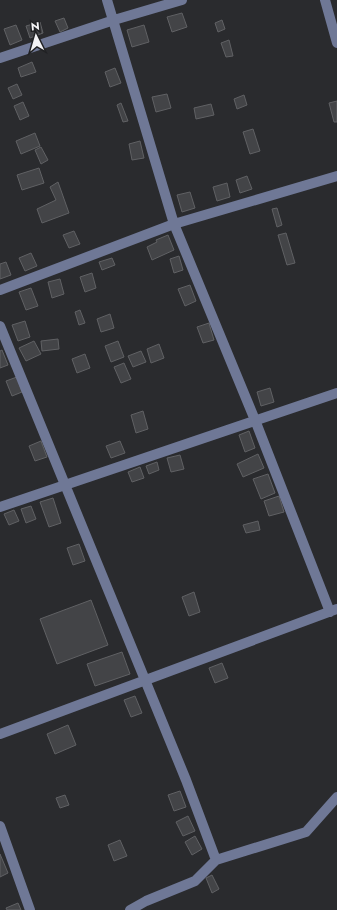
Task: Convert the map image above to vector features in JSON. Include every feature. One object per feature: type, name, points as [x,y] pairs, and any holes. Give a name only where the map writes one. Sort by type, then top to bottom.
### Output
[{"type":"street","points":[[0,734],[333,611],[174,224],[107,0]]},
{"type":"street","points":[[0,58],[114,20],[182,0]]},
{"type":"street","points":[[325,0],[337,43]]},
{"type":"street","points":[[0,290],[174,224],[337,176]]},
{"type":"street","points":[[0,326],[186,780],[216,860]]},
{"type":"street","points":[[0,507],[337,393]]},
{"type":"street","points":[[130,910],[146,900],[195,881],[216,860],[306,832],[337,797]]},
{"type":"street","points":[[0,826],[30,910]]},
{"type":"building","points":[[182,13],[187,27],[172,32],[167,17]]},
{"type":"building","points":[[64,18],[68,28],[60,32],[55,21]]},
{"type":"building","points":[[222,20],[225,29],[218,32],[215,23]]},
{"type":"building","points":[[40,22],[43,33],[30,38],[26,26]]},
{"type":"building","points":[[16,25],[22,40],[10,45],[4,29]]},
{"type":"building","points":[[144,25],[149,42],[132,47],[127,30]]},
{"type":"building","points":[[229,40],[233,56],[226,57],[221,43]]},
{"type":"building","points":[[32,62],[36,72],[21,77],[18,68]]},
{"type":"building","points":[[115,68],[121,83],[110,87],[105,72]]},
{"type":"building","points":[[17,84],[22,95],[13,99],[8,88]]},
{"type":"building","points":[[167,94],[171,108],[156,112],[152,97]]},
{"type":"building","points":[[244,95],[247,105],[237,109],[234,99]]},
{"type":"building","points":[[337,101],[337,122],[334,122],[329,103]]},
{"type":"building","points":[[23,102],[29,116],[20,120],[14,106]]},
{"type":"building","points":[[121,103],[128,121],[123,122],[117,105]]},
{"type":"building","points":[[211,104],[214,115],[196,119],[194,108]]},
{"type":"building","points":[[253,129],[260,151],[250,154],[243,132]]},
{"type":"building","points":[[35,133],[40,146],[21,154],[16,141]]},
{"type":"building","points":[[140,141],[144,158],[132,160],[129,144]]},
{"type":"building","points":[[41,147],[48,160],[41,164],[35,150]]},
{"type":"building","points":[[39,168],[44,183],[22,190],[17,175]]},
{"type":"building","points":[[247,176],[252,189],[240,193],[236,180]]},
{"type":"building","points":[[58,182],[69,213],[42,223],[37,209],[56,200],[50,187]]},
{"type":"building","points":[[227,183],[230,197],[217,201],[213,187]]},
{"type":"building","points":[[190,192],[195,208],[182,212],[177,195]]},
{"type":"building","points":[[277,208],[282,225],[277,227],[272,209]]},
{"type":"building","points":[[74,231],[80,244],[69,248],[63,235]]},
{"type":"building","points":[[286,233],[295,263],[287,265],[278,235]]},
{"type":"building","points":[[168,235],[174,250],[152,260],[147,247],[157,242],[156,240]]},
{"type":"building","points":[[31,253],[37,266],[25,271],[19,258]]},
{"type":"building","points":[[179,256],[183,270],[174,273],[170,259]]},
{"type":"building","points":[[112,258],[115,265],[102,270],[99,262]]},
{"type":"building","points":[[6,262],[11,275],[0,279],[0,264]]},
{"type":"building","points":[[92,273],[96,288],[85,292],[80,277]]},
{"type":"building","points":[[60,279],[64,294],[52,298],[48,282]]},
{"type":"building","points":[[190,285],[196,301],[185,306],[178,289]]},
{"type":"building","points":[[31,288],[38,306],[26,310],[19,292]]},
{"type":"building","points":[[80,310],[85,323],[79,325],[75,312]]},
{"type":"building","points":[[110,314],[114,328],[101,332],[97,319]]},
{"type":"building","points":[[25,321],[30,337],[18,341],[12,325]]},
{"type":"building","points":[[209,323],[214,340],[203,343],[197,327]]},
{"type":"building","points":[[58,339],[59,349],[42,351],[41,341]]},
{"type":"building","points":[[34,341],[41,354],[26,361],[19,348]]},
{"type":"building","points":[[118,341],[124,357],[111,362],[105,346]]},
{"type":"building","points":[[159,344],[164,358],[151,363],[147,349]]},
{"type":"building","points":[[2,350],[8,365],[0,368],[0,351]]},
{"type":"building","points":[[141,351],[146,362],[133,367],[128,356]]},
{"type":"building","points":[[85,354],[90,368],[77,373],[72,359]]},
{"type":"building","points":[[124,363],[131,379],[121,383],[114,367]]},
{"type":"building","points":[[17,377],[22,392],[12,396],[6,381]]},
{"type":"building","points":[[270,388],[274,402],[261,406],[257,392]]},
{"type":"building","points":[[143,411],[148,429],[136,433],[131,415]]},
{"type":"building","points":[[249,431],[255,448],[245,452],[239,435]]},
{"type":"building","points":[[41,441],[47,457],[35,461],[29,446]]},
{"type":"building","points":[[120,441],[125,453],[111,458],[106,446]]},
{"type":"building","points":[[258,454],[264,468],[243,477],[237,464]]},
{"type":"building","points":[[180,455],[184,469],[171,472],[167,458]]},
{"type":"building","points":[[157,462],[159,470],[149,474],[146,466]]},
{"type":"building","points":[[140,467],[144,478],[132,482],[128,472]]},
{"type":"building","points":[[268,474],[275,493],[261,499],[253,479]]},
{"type":"building","points":[[279,496],[284,512],[269,516],[264,501]]},
{"type":"building","points":[[53,498],[61,523],[49,527],[40,502]]},
{"type":"building","points":[[31,506],[36,519],[26,523],[21,509]]},
{"type":"building","points":[[14,510],[19,521],[9,525],[4,514]]},
{"type":"building","points":[[258,521],[260,530],[246,533],[243,525]]},
{"type":"building","points":[[79,544],[85,561],[73,565],[67,548]]},
{"type":"building","points":[[194,592],[200,612],[189,616],[182,597]]},
{"type":"building","points":[[91,600],[108,645],[57,664],[40,619]]},
{"type":"building","points":[[122,652],[130,674],[95,686],[87,664]]},
{"type":"building","points":[[222,663],[228,678],[215,683],[209,668]]},
{"type":"building","points":[[135,696],[142,713],[131,717],[124,700]]},
{"type":"building","points":[[68,725],[76,745],[55,754],[47,734]]},
{"type":"building","points":[[180,791],[186,807],[174,811],[168,795]]},
{"type":"building","points":[[65,795],[69,805],[60,808],[56,798]]},
{"type":"building","points":[[188,816],[195,831],[183,836],[176,822]]},
{"type":"building","points":[[195,836],[202,849],[192,855],[185,842]]},
{"type":"building","points":[[120,840],[127,856],[114,861],[108,845]]},
{"type":"building","points":[[0,854],[8,873],[0,877]]},
{"type":"building","points":[[212,875],[219,889],[212,893],[206,878]]},
{"type":"building","points":[[18,903],[21,910],[7,910],[6,908]]}]
